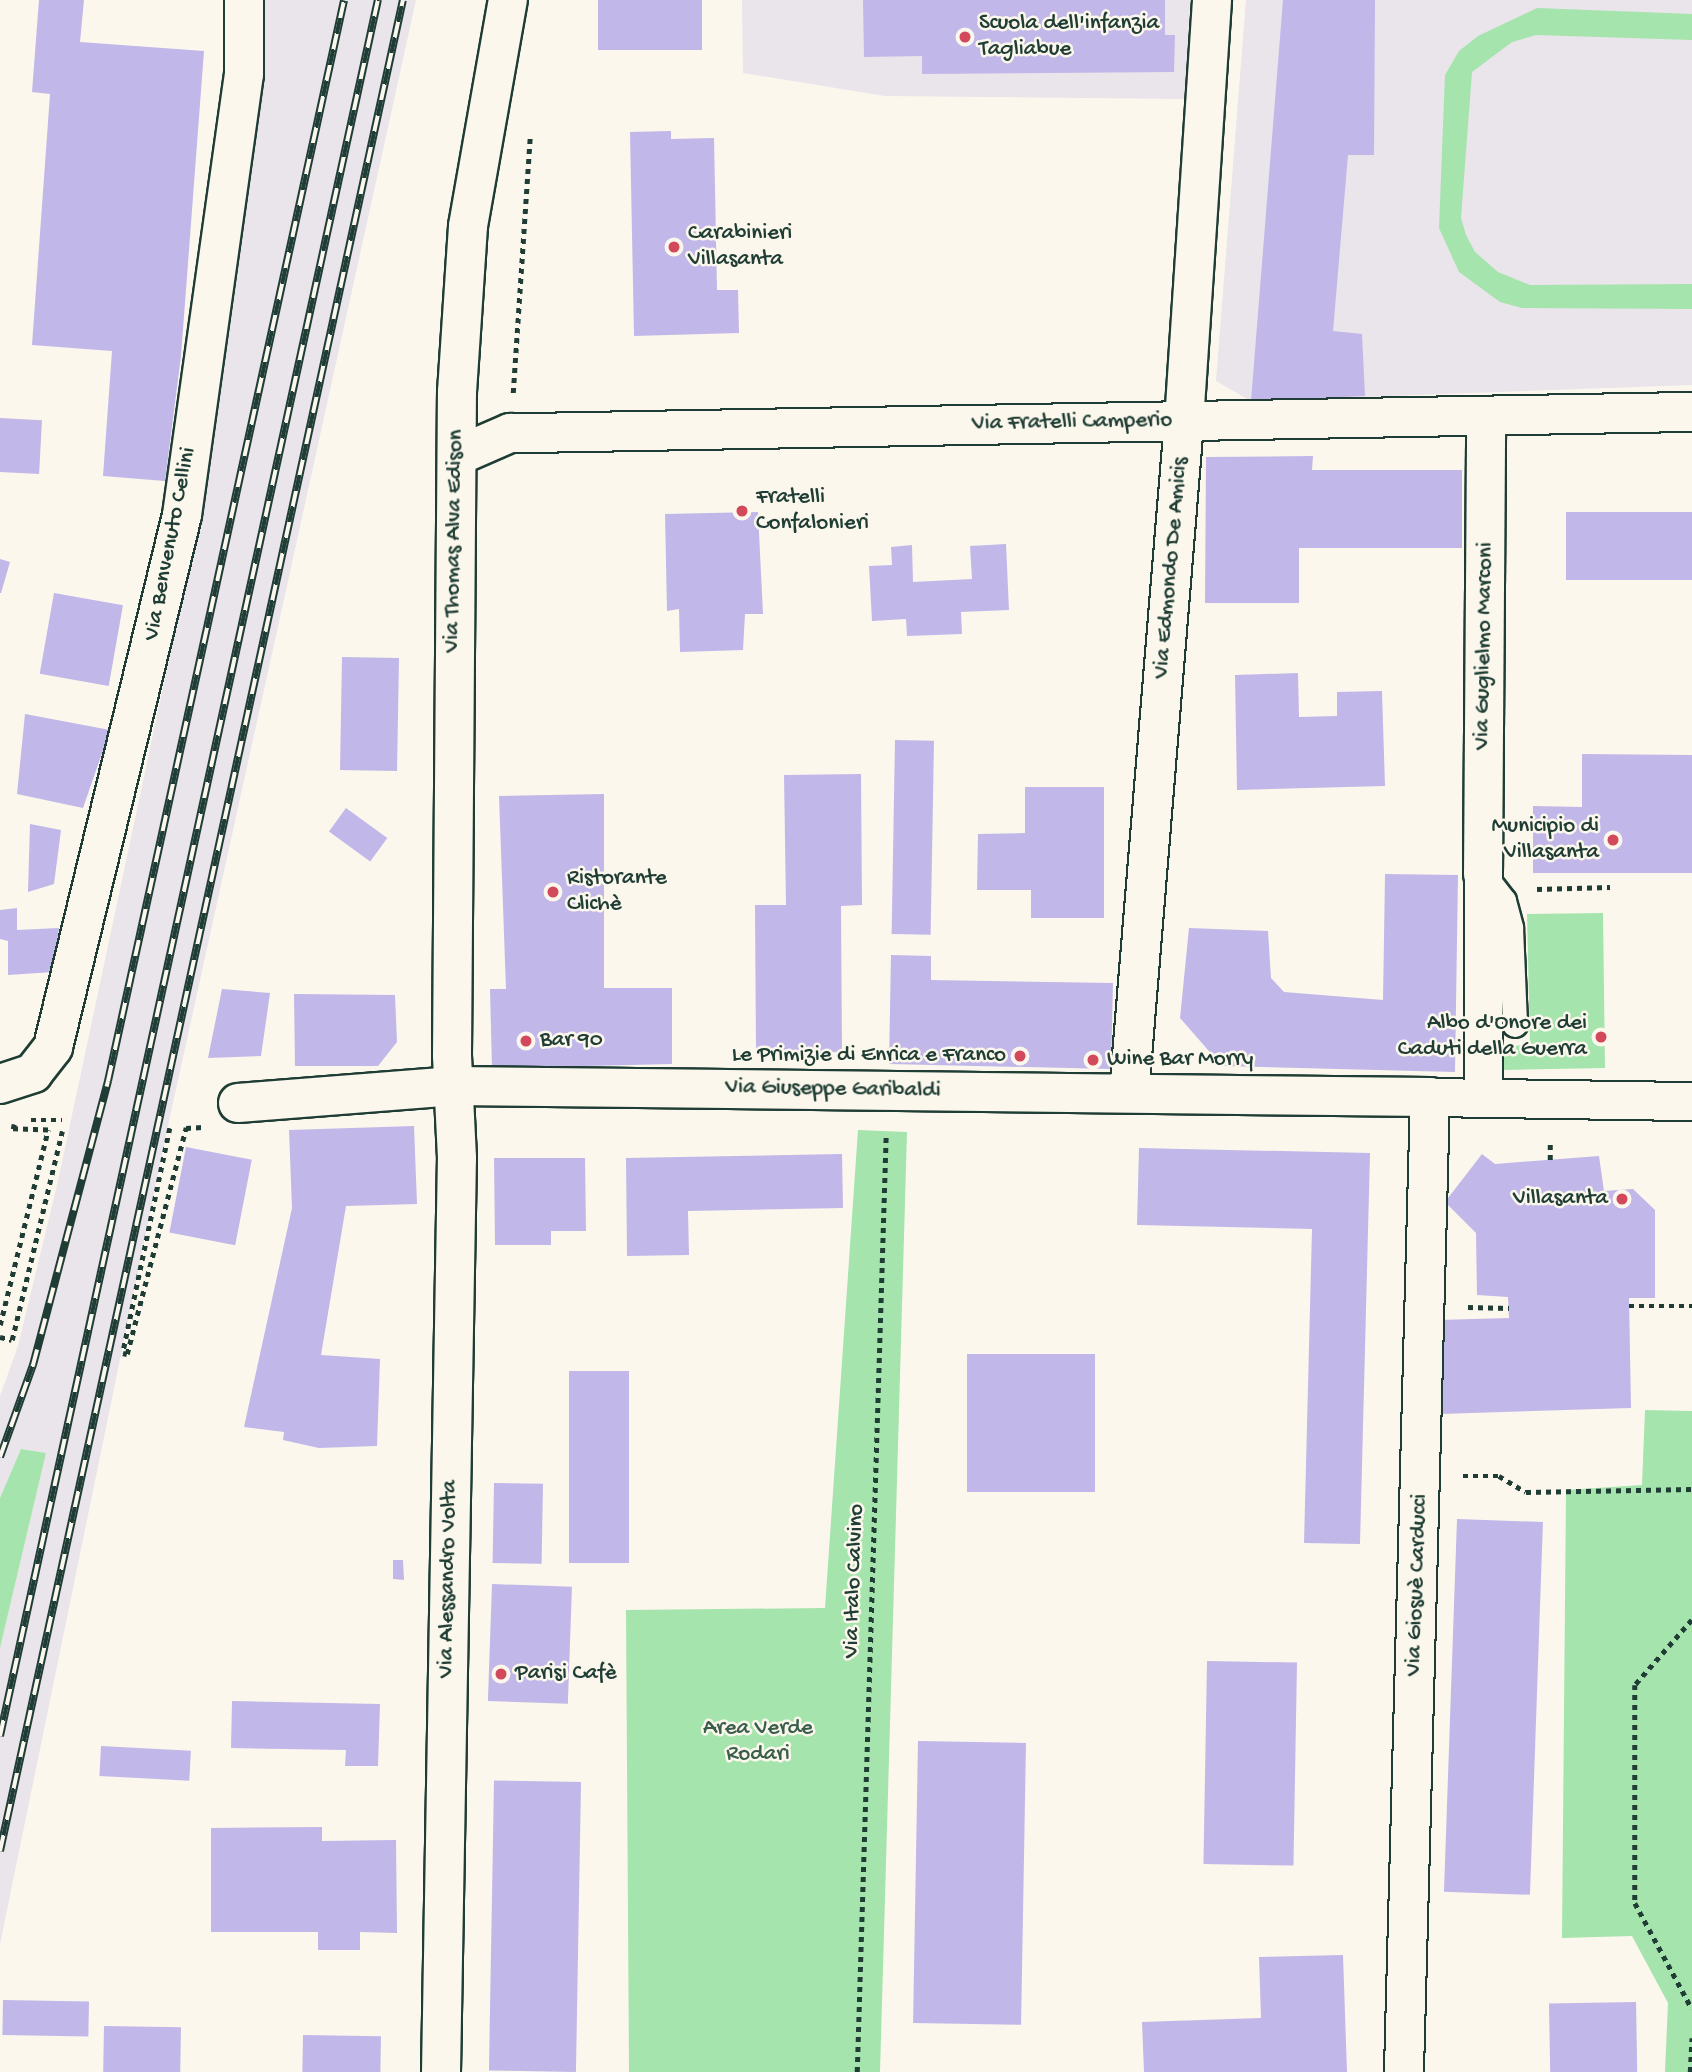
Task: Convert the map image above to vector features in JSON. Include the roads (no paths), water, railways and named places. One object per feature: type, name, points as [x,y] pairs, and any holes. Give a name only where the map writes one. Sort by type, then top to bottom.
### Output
[{"type":"street","name":"Via Benvenuto Cellini","points":[[16,1078],[53,1047],[62,1020],[182,515],[244,74],[244,0]]},
{"type":"street","name":"Via Thomas Alva Edison","points":[[454,1086],[457,456],[468,226],[508,0]]},
{"type":"street","name":"Via Edmondo De Amicis","points":[[1129,1093],[1184,422],[1212,0]]},
{"type":"street","name":"Via Fratelli Camperio","points":[[457,456],[510,433],[1486,418],[1692,412]]},
{"type":"street","name":"Via Guglielmo Marconi","points":[[1483,874],[1486,418]]},
{"type":"street","points":[[1483,874],[1483,1097]]},
{"type":"street","name":"Via Giuseppe Garibaldi","points":[[238,1103],[454,1086],[1430,1097]]},
{"type":"street","name":"Via Alessandro Volta","points":[[441,2072],[457,1158],[454,1086]]},
{"type":"street","points":[[1430,1097],[1692,1101]]},
{"type":"street","name":"Via Giosuè Carducci","points":[[1404,2072],[1430,1097]]},
{"type":"lane","points":[[1483,874],[1504,901],[1511,928],[1515,1025]]},
{"type":"railway","points":[[0,1457],[33,1365],[108,1081],[344,0]]},
{"type":"railway","points":[[0,1736],[378,0]]},
{"type":"railway","points":[[0,1851],[403,0]]},
{"type":"place","name":"Scuola dell'infanzia Tagliabue","points":[[965,37]]},
{"type":"place","name":"Carabinieri Villasanta","points":[[674,247]]},
{"type":"place","name":"Fratelli Confalonieri","points":[[742,511]]},
{"type":"place","name":"Municipio di Villasanta","points":[[1613,840]]},
{"type":"place","name":"Ristorante Clichè","points":[[553,892]]},
{"type":"place","name":"Albo d'Onore dei Caduti della Guerra","points":[[1601,1037]]},
{"type":"place","name":"Bar 90","points":[[526,1041]]},
{"type":"place","name":"Le Primizie di Enrica e Franco","points":[[1020,1056]]},
{"type":"place","name":"Wine Bar Morry","points":[[1093,1060]]},
{"type":"place","name":"Villasanta","points":[[1622,1199]]},
{"type":"place","name":"Parisi Cafè","points":[[501,1674]]},
{"type":"park label","name":"Area Verde Rodari","points":[[758,1742]]}]
